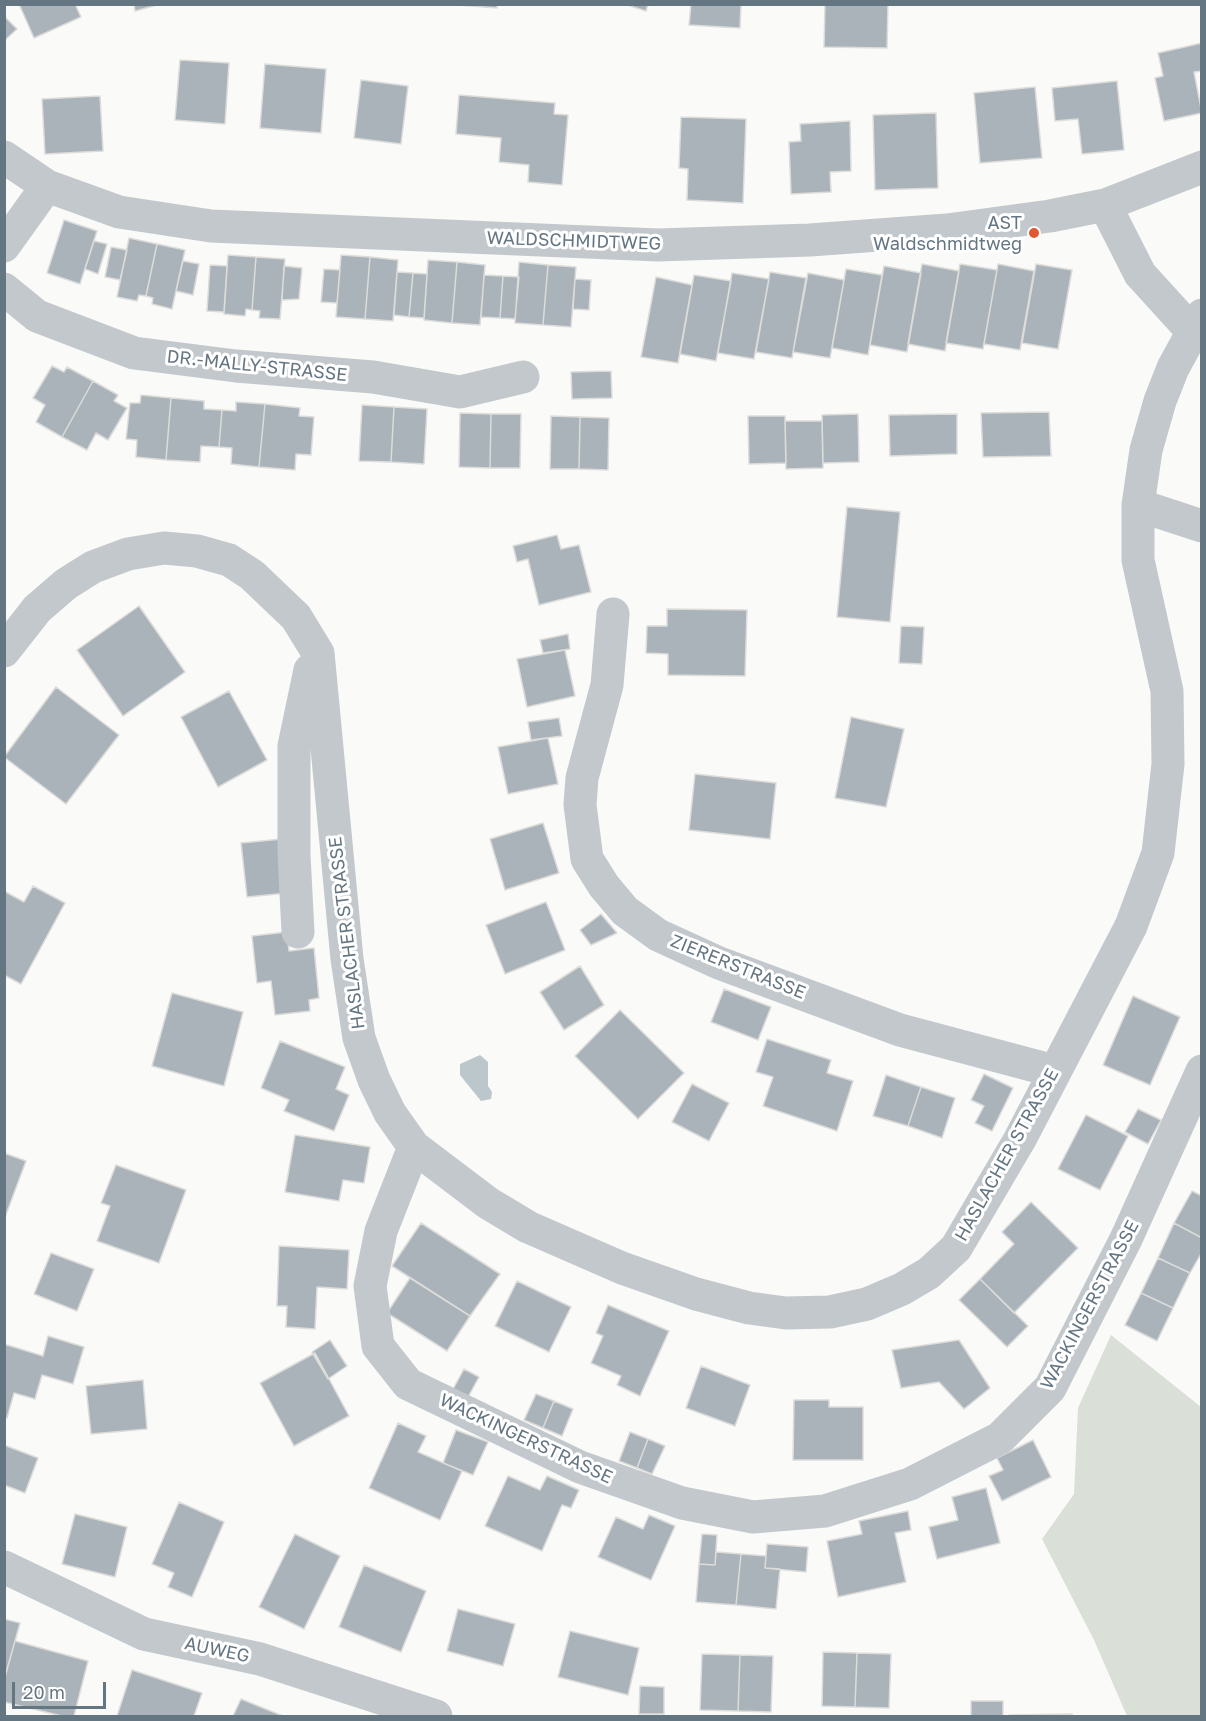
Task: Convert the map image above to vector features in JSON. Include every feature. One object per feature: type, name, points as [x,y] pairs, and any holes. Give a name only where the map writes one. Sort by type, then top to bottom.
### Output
[{"type":"street","name":"WALDSCHMIDTWEG","points":[[4,157],[47,186],[119,212],[211,226],[658,245],[810,240],[947,230],[1050,216],[1105,205],[1202,167]]},
{"type":"street","points":[[4,246],[47,186]]},
{"type":"street","points":[[1105,205],[1140,274],[1196,323]]},
{"type":"street","name":"DR.-MALLY-STRASSE","points":[[4,289],[37,316],[134,353],[236,366],[373,377],[460,392],[523,377]]},
{"type":"street","name":"HASLACHER STRASSE","points":[[4,651],[37,609],[66,584],[93,567],[128,554],[164,548],[196,551],[229,560],[252,575],[296,617],[315,648],[319,665],[347,959],[359,1038],[374,1080],[390,1113],[414,1147],[488,1203],[528,1227],[622,1268],[696,1294],[749,1308],[786,1313],[830,1312],[867,1304],[902,1289],[929,1273],[956,1248],[1020,1138],[1131,926],[1158,853],[1168,764],[1167,692],[1138,560],[1137,505],[1146,450],[1160,401],[1196,323]]},
{"type":"street","points":[[1137,505],[1202,526]]},
{"type":"street","name":"ZIERERSTRASSE","points":[[613,614],[607,685],[582,778],[580,806],[587,859],[604,886],[625,910],[658,935],[730,968],[900,1030],[1054,1071]]},
{"type":"street","points":[[298,933],[294,855],[294,746],[315,648]]},
{"type":"street","name":"WACKINGERSTRASSE","points":[[414,1147],[381,1231],[370,1287],[378,1346],[408,1384],[580,1467],[682,1503],[753,1516],[825,1511],[910,1484],[1000,1438],[1050,1388],[1126,1239],[1202,1071]]},
{"type":"street","name":"AUWEG","points":[[4,1567],[144,1634],[260,1659],[436,1716]]},
{"type":"shaded area","points":[[480,1055],[488,1062],[488,1086],[492,1092],[491,1099],[481,1101],[460,1075],[460,1064]]},
{"type":"shaded area","points":[[1111,1335],[1201,1407],[1201,1716],[1127,1716],[1094,1640],[1042,1539],[1074,1494],[1078,1408]]},
{"type":"building","points":[[19,4],[75,4],[81,17],[34,38]]},
{"type":"building","points":[[134,4],[161,4],[135,11]]},
{"type":"building","points":[[445,4],[497,4],[497,8]]},
{"type":"building","points":[[624,4],[648,4],[646,11]]},
{"type":"building","points":[[691,4],[741,4],[740,28],[689,25]]},
{"type":"building","points":[[825,4],[888,4],[887,48],[824,47]]},
{"type":"building","points":[[4,16],[17,29],[4,41]]},
{"type":"building","points":[[1202,43],[1202,71],[1194,72],[1202,113],[1164,121],[1155,78],[1163,76],[1158,53]]},
{"type":"building","points":[[180,60],[229,63],[225,124],[175,120]]},
{"type":"building","points":[[265,64],[326,69],[321,133],[260,128]]},
{"type":"building","points":[[361,80],[408,86],[401,144],[354,138]]},
{"type":"building","points":[[1117,81],[1124,150],[1082,154],[1078,119],[1055,121],[1052,88]]},
{"type":"building","points":[[1035,87],[1042,158],[980,163],[974,93]]},
{"type":"building","points":[[459,95],[555,103],[554,114],[568,115],[562,185],[528,182],[529,165],[499,162],[501,138],[456,134]]},
{"type":"building","points":[[100,96],[103,151],[45,154],[42,99]]},
{"type":"building","points":[[936,113],[938,188],[875,190],[873,115]]},
{"type":"building","points":[[681,117],[746,119],[743,203],[687,200],[688,169],[679,168]]},
{"type":"building","points":[[850,121],[851,171],[830,172],[831,192],[791,194],[789,142],[801,141],[800,124]]},
{"type":"building","points":[[64,220],[97,231],[80,284],[47,273]]},
{"type":"building","points":[[129,238],[157,244],[146,296],[139,295],[137,301],[117,297]]},
{"type":"building","points":[[94,241],[107,244],[98,274],[85,269]]},
{"type":"building","points":[[157,244],[185,250],[172,309],[152,304],[153,298],[146,296]]},
{"type":"building","points":[[111,247],[127,250],[120,280],[105,277]]},
{"type":"building","points":[[228,255],[256,257],[252,310],[246,309],[245,316],[224,314]]},
{"type":"building","points":[[341,255],[370,257],[365,319],[336,317]]},
{"type":"building","points":[[256,257],[285,259],[280,319],[259,318],[260,311],[252,310]]},
{"type":"building","points":[[370,257],[398,260],[393,321],[365,319]]},
{"type":"building","points":[[428,260],[457,262],[452,323],[424,320]]},
{"type":"building","points":[[183,261],[199,264],[193,295],[176,291]]},
{"type":"building","points":[[457,262],[485,265],[480,325],[452,323]]},
{"type":"building","points":[[519,262],[548,265],[543,325],[515,323]]},
{"type":"building","points":[[922,264],[959,271],[945,351],[908,344]]},
{"type":"building","points":[[960,264],[997,270],[983,349],[946,343]]},
{"type":"building","points":[[998,264],[1034,271],[1020,350],[984,344]]},
{"type":"building","points":[[1036,264],[1072,270],[1058,349],[1022,343]]},
{"type":"building","points":[[210,265],[227,266],[224,312],[207,311]]},
{"type":"building","points":[[548,265],[576,267],[571,327],[543,325]]},
{"type":"building","points":[[284,266],[302,268],[299,299],[282,300]]},
{"type":"building","points":[[884,266],[921,273],[907,352],[870,345]]},
{"type":"building","points":[[324,269],[340,270],[337,303],[321,302]]},
{"type":"building","points":[[846,269],[882,275],[868,355],[832,348]]},
{"type":"building","points":[[397,272],[413,273],[409,317],[394,315]]},
{"type":"building","points":[[770,272],[806,278],[792,358],[756,352]]},
{"type":"building","points":[[413,273],[427,274],[424,318],[409,317]]},
{"type":"building","points":[[732,273],[769,279],[754,359],[718,353]]},
{"type":"building","points":[[808,273],[844,280],[830,358],[793,352]]},
{"type":"building","points":[[484,275],[503,276],[500,318],[481,317]]},
{"type":"building","points":[[694,275],[731,281],[716,361],[680,354]]},
{"type":"building","points":[[503,276],[519,277],[515,319],[500,318]]},
{"type":"building","points":[[656,277],[692,285],[678,363],[641,357]]},
{"type":"building","points":[[575,279],[591,280],[589,310],[573,309]]},
{"type":"building","points":[[52,366],[64,372],[67,367],[93,381],[62,437],[36,422],[45,405],[33,398]]},
{"type":"building","points":[[611,371],[612,398],[572,399],[571,372]]},
{"type":"building","points":[[93,381],[118,395],[114,401],[127,408],[108,440],[96,433],[87,450],[62,437]]},
{"type":"building","points":[[141,395],[171,398],[166,460],[136,457],[137,440],[126,439],[130,403],[140,403]]},
{"type":"building","points":[[171,398],[204,401],[204,409],[222,410],[219,447],[201,446],[200,462],[166,460]]},
{"type":"building","points":[[236,402],[265,404],[259,467],[231,464],[232,448],[219,447],[222,410],[236,411]]},
{"type":"building","points":[[265,404],[300,408],[299,416],[314,417],[311,455],[296,454],[295,470],[259,467]]},
{"type":"building","points":[[362,405],[394,407],[391,462],[359,461]]},
{"type":"building","points":[[394,407],[427,409],[424,464],[391,462]]},
{"type":"building","points":[[1049,412],[1051,456],[983,457],[981,413]]},
{"type":"building","points":[[460,413],[491,414],[490,468],[459,467]]},
{"type":"building","points":[[491,414],[521,414],[520,468],[490,468]]},
{"type":"building","points":[[858,414],[859,462],[823,463],[822,415]]},
{"type":"building","points":[[957,414],[957,454],[890,456],[889,415]]},
{"type":"building","points":[[551,416],[580,417],[579,469],[550,469]]},
{"type":"building","points":[[748,416],[785,416],[786,463],[749,464]]},
{"type":"building","points":[[580,417],[609,418],[608,470],[579,469]]},
{"type":"building","points":[[785,421],[822,421],[823,468],[786,469]]},
{"type":"building","points":[[847,507],[900,512],[890,622],[837,617]]},
{"type":"building","points":[[557,535],[561,549],[579,545],[591,592],[539,605],[528,559],[517,562],[513,546]]},
{"type":"building","points":[[139,606],[185,672],[123,716],[77,650]]},
{"type":"building","points":[[667,609],[747,610],[745,676],[668,675],[668,654],[646,653],[647,626],[667,626]]},
{"type":"building","points":[[901,626],[924,627],[922,664],[899,663]]},
{"type":"building","points":[[568,634],[570,649],[543,653],[540,640]]},
{"type":"building","points":[[565,650],[575,696],[527,707],[517,659]]},
{"type":"building","points":[[56,687],[119,735],[66,804],[4,757]]},
{"type":"building","points":[[229,691],[267,760],[218,787],[181,717]]},
{"type":"building","points":[[851,717],[904,729],[886,807],[835,798]]},
{"type":"building","points":[[559,718],[562,736],[531,740],[528,722]]},
{"type":"building","points":[[548,738],[558,784],[508,794],[498,747]]},
{"type":"building","points":[[695,774],[776,783],[770,839],[689,830]]},
{"type":"building","points":[[543,823],[559,873],[505,890],[490,839]]},
{"type":"building","points":[[282,839],[287,893],[247,897],[241,843]]},
{"type":"building","points":[[33,886],[65,903],[21,984],[4,975],[4,891],[24,902]]},
{"type":"building","points":[[546,902],[565,950],[505,974],[486,925]]},
{"type":"building","points":[[601,914],[617,933],[591,945],[580,930]]},
{"type":"building","points":[[287,932],[289,951],[314,948],[319,998],[309,1000],[310,1011],[275,1015],[271,981],[257,983],[252,936]]},
{"type":"building","points":[[580,966],[604,1005],[564,1030],[540,992]]},
{"type":"building","points":[[724,989],[771,1007],[758,1040],[711,1022]]},
{"type":"building","points":[[172,993],[243,1012],[224,1086],[152,1066]]},
{"type":"building","points":[[1133,996],[1180,1017],[1150,1085],[1103,1065]]},
{"type":"building","points":[[620,1010],[684,1073],[638,1119],[575,1056]]},
{"type":"building","points":[[767,1039],[831,1060],[827,1073],[853,1081],[837,1131],[763,1106],[773,1077],[756,1072]]},
{"type":"building","points":[[280,1041],[345,1067],[336,1089],[349,1095],[334,1131],[284,1111],[289,1100],[261,1088]]},
{"type":"building","points":[[984,1074],[1013,1088],[992,1131],[975,1123],[984,1106],[971,1100]]},
{"type":"building","points":[[886,1075],[921,1087],[908,1126],[873,1116]]},
{"type":"building","points":[[692,1084],[729,1103],[709,1141],[672,1122]]},
{"type":"building","points":[[921,1087],[955,1098],[942,1138],[908,1126]]},
{"type":"building","points":[[1138,1109],[1161,1120],[1148,1144],[1125,1132]]},
{"type":"building","points":[[1086,1115],[1128,1136],[1100,1190],[1058,1169]]},
{"type":"building","points":[[295,1135],[370,1147],[364,1183],[343,1180],[339,1201],[285,1192]]},
{"type":"building","points":[[4,1153],[26,1161],[4,1220]]},
{"type":"building","points":[[116,1165],[186,1190],[159,1263],[97,1241],[110,1206],[101,1203]]},
{"type":"building","points":[[1192,1191],[1202,1196],[1202,1238],[1174,1223]]},
{"type":"building","points":[[1031,1202],[1078,1248],[1014,1313],[980,1279],[1014,1244],[1002,1232]]},
{"type":"building","points":[[421,1223],[500,1274],[470,1316],[392,1266]]},
{"type":"building","points":[[1174,1223],[1202,1238],[1202,1252],[1190,1273],[1158,1258]]},
{"type":"building","points":[[279,1246],[349,1250],[347,1289],[317,1287],[315,1329],[286,1327],[287,1306],[277,1306]]},
{"type":"building","points":[[51,1253],[94,1269],[77,1311],[34,1294]]},
{"type":"building","points":[[1158,1258],[1190,1273],[1173,1308],[1141,1293]]},
{"type":"building","points":[[410,1278],[470,1316],[447,1351],[387,1313]]},
{"type":"building","points":[[980,1279],[1028,1326],[1007,1347],[959,1300]]},
{"type":"building","points":[[517,1281],[571,1307],[549,1352],[495,1326]]},
{"type":"building","points":[[1141,1293],[1173,1308],[1157,1341],[1125,1325]]},
{"type":"building","points":[[608,1305],[669,1331],[640,1396],[617,1385],[621,1376],[591,1363],[603,1336],[596,1333]]},
{"type":"building","points":[[48,1336],[84,1347],[73,1384],[42,1375],[35,1399],[14,1393],[7,1418],[4,1417],[4,1344],[43,1356]]},
{"type":"building","points":[[330,1340],[347,1366],[328,1379],[312,1352]]},
{"type":"building","points":[[959,1340],[990,1388],[964,1409],[939,1382],[901,1388],[892,1350]]},
{"type":"building","points":[[315,1353],[349,1416],[294,1446],[260,1383]]},
{"type":"building","points":[[701,1366],[750,1385],[735,1426],[686,1408]]},
{"type":"building","points":[[464,1369],[479,1377],[467,1399],[452,1391]]},
{"type":"building","points":[[143,1380],[147,1429],[91,1434],[86,1386]]},
{"type":"building","points":[[536,1394],[554,1401],[543,1428],[524,1420]]},
{"type":"building","points":[[794,1400],[829,1400],[829,1407],[863,1407],[863,1460],[793,1460]]},
{"type":"building","points":[[554,1401],[573,1409],[562,1436],[543,1428]]},
{"type":"building","points":[[398,1423],[426,1436],[418,1452],[462,1471],[440,1520],[369,1488]]},
{"type":"building","points":[[456,1430],[488,1442],[473,1475],[443,1463]]},
{"type":"building","points":[[630,1432],[648,1439],[637,1468],[619,1461]]},
{"type":"building","points":[[648,1439],[665,1446],[652,1474],[637,1468]]},
{"type":"building","points":[[1033,1440],[1051,1477],[1002,1501],[989,1476],[1003,1470],[997,1458]]},
{"type":"building","points":[[4,1445],[38,1458],[25,1493],[4,1485]]},
{"type":"building","points":[[508,1476],[540,1490],[547,1476],[579,1490],[571,1508],[562,1505],[542,1551],[485,1526]]},
{"type":"building","points":[[986,1488],[1000,1543],[937,1559],[929,1527],[958,1520],[952,1497]]},
{"type":"building","points":[[179,1502],[224,1522],[192,1597],[168,1587],[174,1573],[152,1564]]},
{"type":"building","points":[[908,1511],[911,1530],[895,1533],[906,1582],[838,1597],[827,1541],[862,1534],[859,1521]]},
{"type":"building","points":[[75,1514],[127,1527],[115,1577],[62,1564]]},
{"type":"building","points":[[649,1515],[675,1526],[651,1580],[598,1557],[616,1517],[643,1529]]},
{"type":"building","points":[[295,1534],[340,1556],[304,1629],[259,1607]]},
{"type":"building","points":[[702,1534],[717,1535],[715,1565],[699,1564]]},
{"type":"building","points":[[767,1544],[808,1547],[806,1572],[765,1568]]},
{"type":"building","points":[[716,1552],[741,1554],[736,1605],[696,1602],[699,1564],[715,1565]]},
{"type":"building","points":[[741,1554],[766,1556],[765,1568],[780,1569],[776,1609],[736,1605]]},
{"type":"building","points":[[364,1565],[426,1591],[401,1652],[339,1627]]},
{"type":"building","points":[[458,1609],[515,1624],[503,1666],[447,1651]]},
{"type":"building","points":[[4,1619],[20,1623],[5,1677],[4,1677]]},
{"type":"building","points":[[570,1631],[639,1648],[628,1695],[558,1677]]},
{"type":"building","points":[[15,1641],[88,1661],[74,1716],[62,1716],[4,1702],[4,1680]]},
{"type":"building","points":[[823,1652],[857,1653],[855,1707],[822,1706]]},
{"type":"building","points":[[857,1653],[891,1654],[889,1708],[855,1707]]},
{"type":"building","points":[[702,1654],[740,1655],[738,1711],[700,1710]]},
{"type":"building","points":[[740,1655],[773,1656],[771,1712],[738,1711]]},
{"type":"building","points":[[132,1670],[202,1693],[194,1716],[117,1716]]},
{"type":"building","points":[[640,1686],[664,1687],[664,1714],[639,1714]]},
{"type":"building","points":[[241,1699],[283,1716],[233,1716]]},
{"type":"building","points":[[971,1701],[1003,1701],[1003,1716],[971,1716]]},
{"type":"building","points":[[1072,1714],[1072,1716],[1009,1716],[1009,1715]]},
{"type":"place","name":"AST Waldschmidtweg","points":[[1034,233]]}]
